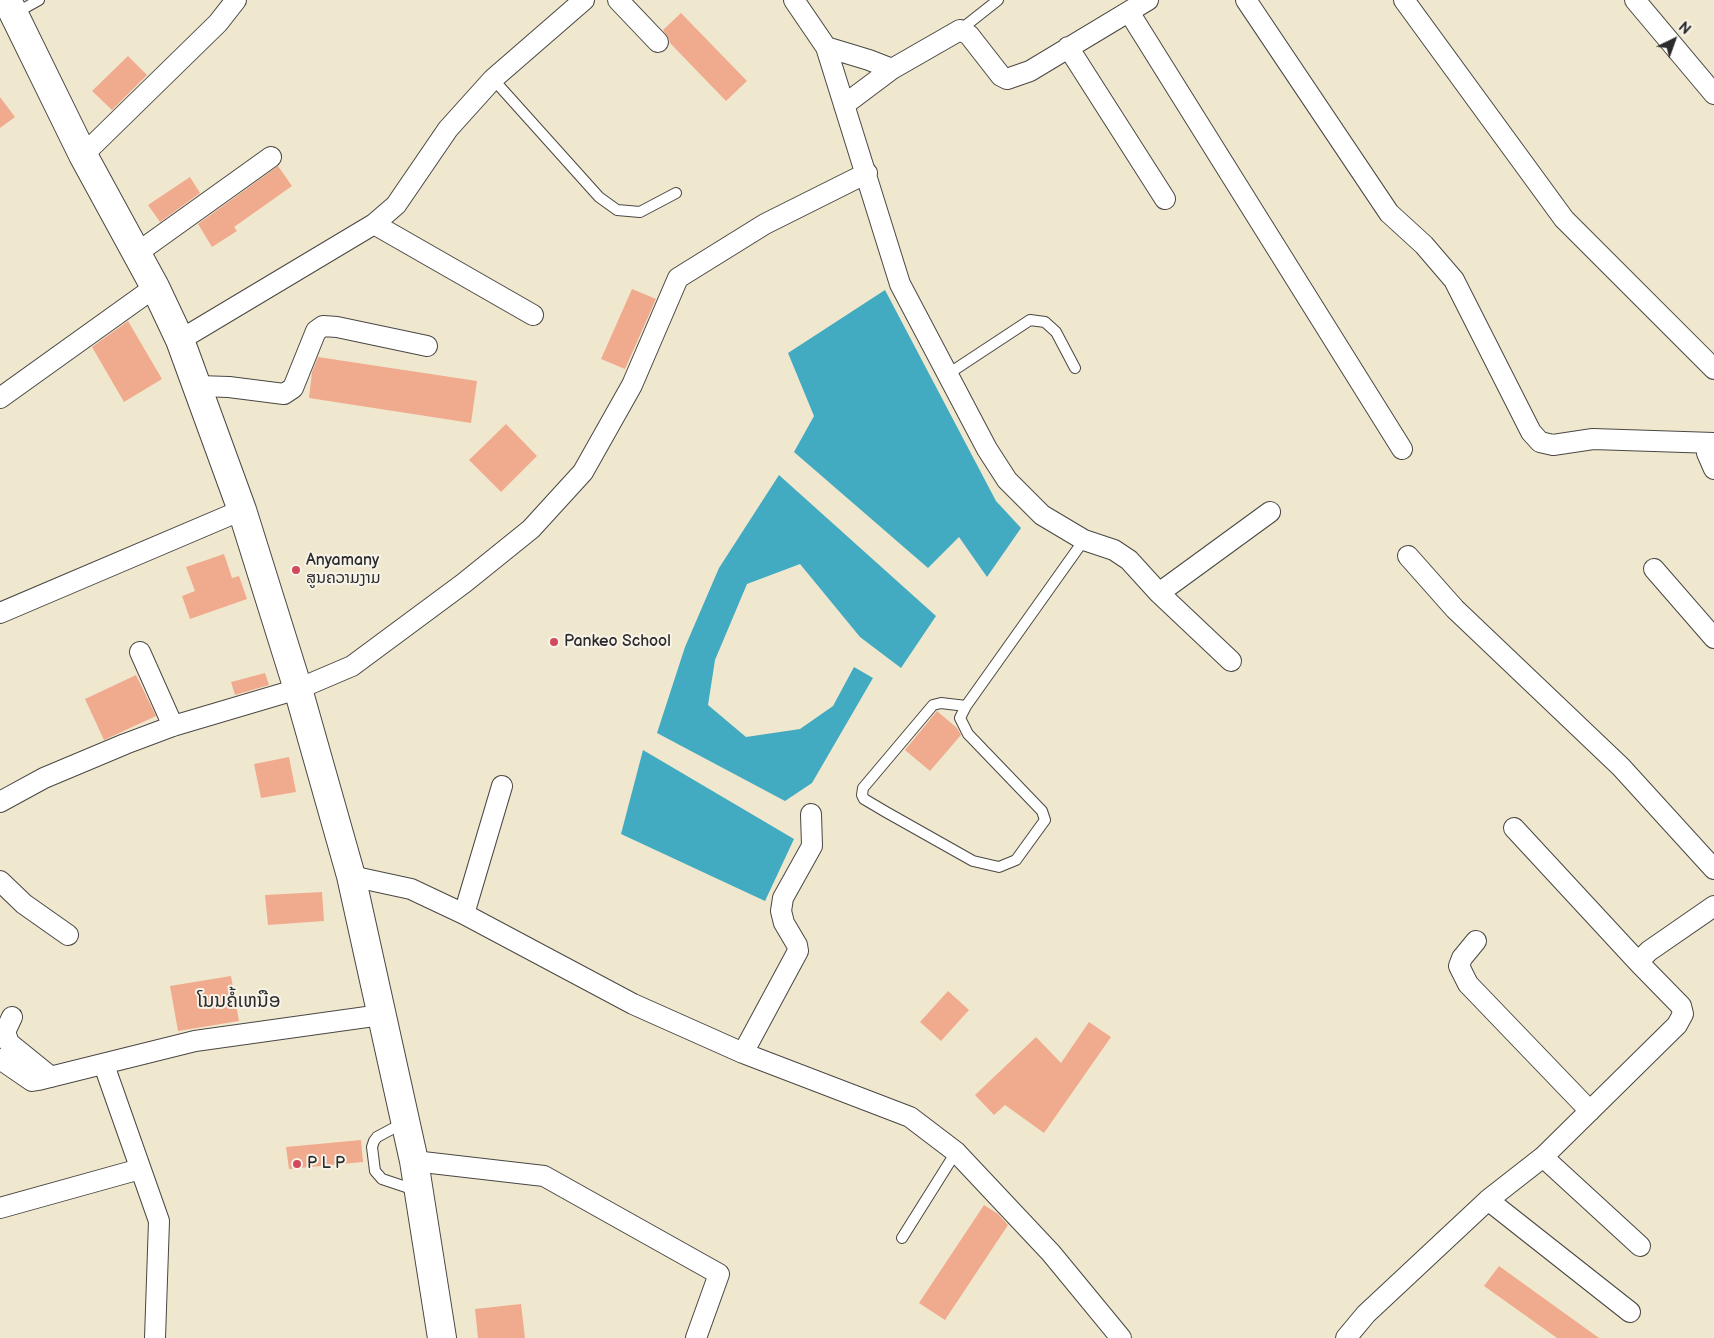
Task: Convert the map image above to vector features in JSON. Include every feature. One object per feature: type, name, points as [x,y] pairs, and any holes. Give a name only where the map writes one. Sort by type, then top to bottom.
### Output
[{"type":"main road","points":[[10,8],[83,155],[155,287],[180,340],[242,510],[298,690],[351,876],[414,1161],[442,1338]]},
{"type":"street","points":[[83,155],[218,24],[236,0]]},
{"type":"street","points":[[180,340],[374,224],[396,205],[448,129],[493,80],[584,0]]},
{"type":"street","points":[[618,0],[658,42]]},
{"type":"street","points":[[794,0],[826,47],[867,173],[900,284],[987,449],[1007,480],[1042,515],[1084,540],[1114,550],[1129,560],[1159,593],[1231,661]]},
{"type":"street","points":[[844,105],[892,69],[960,30],[969,34],[1000,76],[1007,79],[1030,70],[1148,0]]},
{"type":"street","points":[[1246,0],[1389,213],[1424,244],[1454,280],[1531,432],[1540,442],[1553,445],[1594,439],[1712,443],[1707,453],[1714,469]]},
{"type":"street","points":[[1404,0],[1564,218],[1714,369]]},
{"type":"street","points":[[1634,0],[1714,94]]},
{"type":"street","points":[[1129,12],[1402,449]]},
{"type":"street","points":[[826,47],[870,60],[892,69]]},
{"type":"street","points":[[1068,48],[1165,199]]},
{"type":"street","points":[[137,253],[272,157]]},
{"type":"street","points":[[0,802],[44,778],[173,726],[298,690],[352,666],[464,583],[531,529],[583,472],[632,385],[678,278],[766,224],[867,173]]},
{"type":"street","points":[[374,224],[532,315]]},
{"type":"street","points":[[0,398],[155,287]]},
{"type":"street","points":[[198,386],[229,387],[284,394],[292,388],[316,331],[323,326],[337,327],[427,346]]},
{"type":"street","points":[[0,613],[242,510]]},
{"type":"street","points":[[1159,593],[1270,512]]},
{"type":"street","points":[[1408,556],[1455,609],[1621,767],[1714,869]]},
{"type":"street","points":[[1654,569],[1714,638]]},
{"type":"street","points":[[140,652],[173,726]]},
{"type":"street","points":[[464,914],[502,786]]},
{"type":"street","points":[[743,1052],[798,952],[797,945],[784,923],[781,911],[783,898],[812,846],[811,814]]},
{"type":"street","points":[[1346,1338],[1366,1314],[1488,1200],[1543,1157],[1590,1112],[1677,1025],[1683,1014],[1681,1006],[1514,828]]},
{"type":"street","points":[[351,876],[411,889],[464,914],[633,1004],[743,1052],[910,1117],[956,1152],[1052,1253],[1121,1338]]},
{"type":"street","points":[[0,881],[24,904],[68,935]]},
{"type":"street","points":[[1638,962],[1649,951],[1714,906]]},
{"type":"street","points":[[1476,941],[1462,958],[1459,966],[1468,984],[1590,1112]]},
{"type":"street","points":[[0,1059],[32,1081],[104,1065],[195,1041],[382,1015]]},
{"type":"street","points":[[12,1017],[5,1032],[9,1043],[51,1077]]},
{"type":"street","points":[[104,1065],[159,1221],[155,1338]]},
{"type":"street","points":[[1543,1157],[1640,1246]]},
{"type":"street","points":[[414,1161],[544,1176],[719,1274],[696,1338]]},
{"type":"street","points":[[0,1208],[140,1169]]},
{"type":"street","points":[[1488,1200],[1630,1312]]},
{"type":"lane","points":[[10,8],[39,0]]},
{"type":"lane","points":[[960,30],[998,0]]},
{"type":"lane","points":[[493,80],[599,197],[617,210],[640,212],[676,193]]},
{"type":"lane","points":[[948,374],[1030,320],[1045,322],[1056,332],[1075,368]]},
{"type":"lane","points":[[966,706],[941,703],[932,705],[863,788],[862,795],[871,803],[973,861],[999,867],[1016,860],[1045,820],[1042,811],[968,734],[960,718],[966,706],[1084,540]]},
{"type":"lane","points":[[406,1121],[377,1137],[374,1141],[372,1147],[375,1171],[382,1179],[419,1192]]},
{"type":"lane","points":[[902,1238],[956,1152]]},
{"type":"water","points":[[885,290],[996,501],[1021,528],[987,577],[959,537],[928,568],[794,452],[814,416],[788,353]]},
{"type":"water","points":[[779,475],[936,616],[901,668],[860,637],[800,564],[747,584],[715,660],[708,705],[746,737],[800,729],[833,706],[854,667],[873,678],[812,783],[785,801],[657,733],[685,647],[719,568]]},
{"type":"water","points":[[643,750],[794,839],[765,901],[621,834]]},
{"type":"building","points":[[681,13],[747,81],[726,101],[670,43],[663,30]]},
{"type":"building","points":[[128,56],[147,75],[112,110],[92,91]]},
{"type":"building","points":[[0,97],[15,117],[0,128]]},
{"type":"building","points":[[278,166],[292,186],[234,227],[237,231],[212,247],[198,224]]},
{"type":"building","points":[[190,177],[200,193],[160,222],[148,205]]},
{"type":"building","points":[[632,289],[656,299],[625,369],[601,359]]},
{"type":"building","points":[[128,321],[162,379],[124,402],[92,347]]},
{"type":"building","points":[[318,357],[477,381],[471,423],[309,398],[312,372]]},
{"type":"building","points":[[506,424],[537,456],[501,492],[469,460]]},
{"type":"building","points":[[224,554],[232,578],[239,576],[247,599],[190,619],[182,596],[195,591],[186,567]]},
{"type":"building","points":[[265,673],[269,685],[235,695],[231,682]]},
{"type":"building","points":[[136,675],[156,716],[104,740],[85,699]]},
{"type":"building","points":[[937,711],[957,728],[961,735],[930,771],[905,750]]},
{"type":"building","points":[[289,757],[296,792],[261,798],[254,764]]},
{"type":"building","points":[[322,892],[324,921],[268,925],[265,895]]},
{"type":"building","points":[[231,976],[239,1021],[178,1031],[170,986]]},
{"type":"building","points":[[948,991],[969,1010],[941,1041],[920,1022]]},
{"type":"building","points":[[1089,1022],[1111,1037],[1044,1133],[1005,1105],[994,1115],[975,1095],[1036,1037],[1061,1063]]},
{"type":"building","points":[[361,1140],[363,1162],[289,1169],[286,1147]]},
{"type":"building","points":[[984,1205],[998,1214],[1008,1225],[945,1320],[919,1303]]},
{"type":"building","points":[[1499,1266],[1599,1338],[1557,1338],[1484,1286]]},
{"type":"building","points":[[521,1304],[525,1338],[478,1338],[475,1309]]},
{"type":"place","name":"Anyamany ສູນຄວາມງາມ","points":[[296,570]]},
{"type":"place","name":"Pankeo School","points":[[554,642]]},
{"type":"place","name":"P L P","points":[[297,1164]]},
{"type":"district","name":"ໂນນຄໍ້ເຫນືອ","points":[[239,1002]]}]
